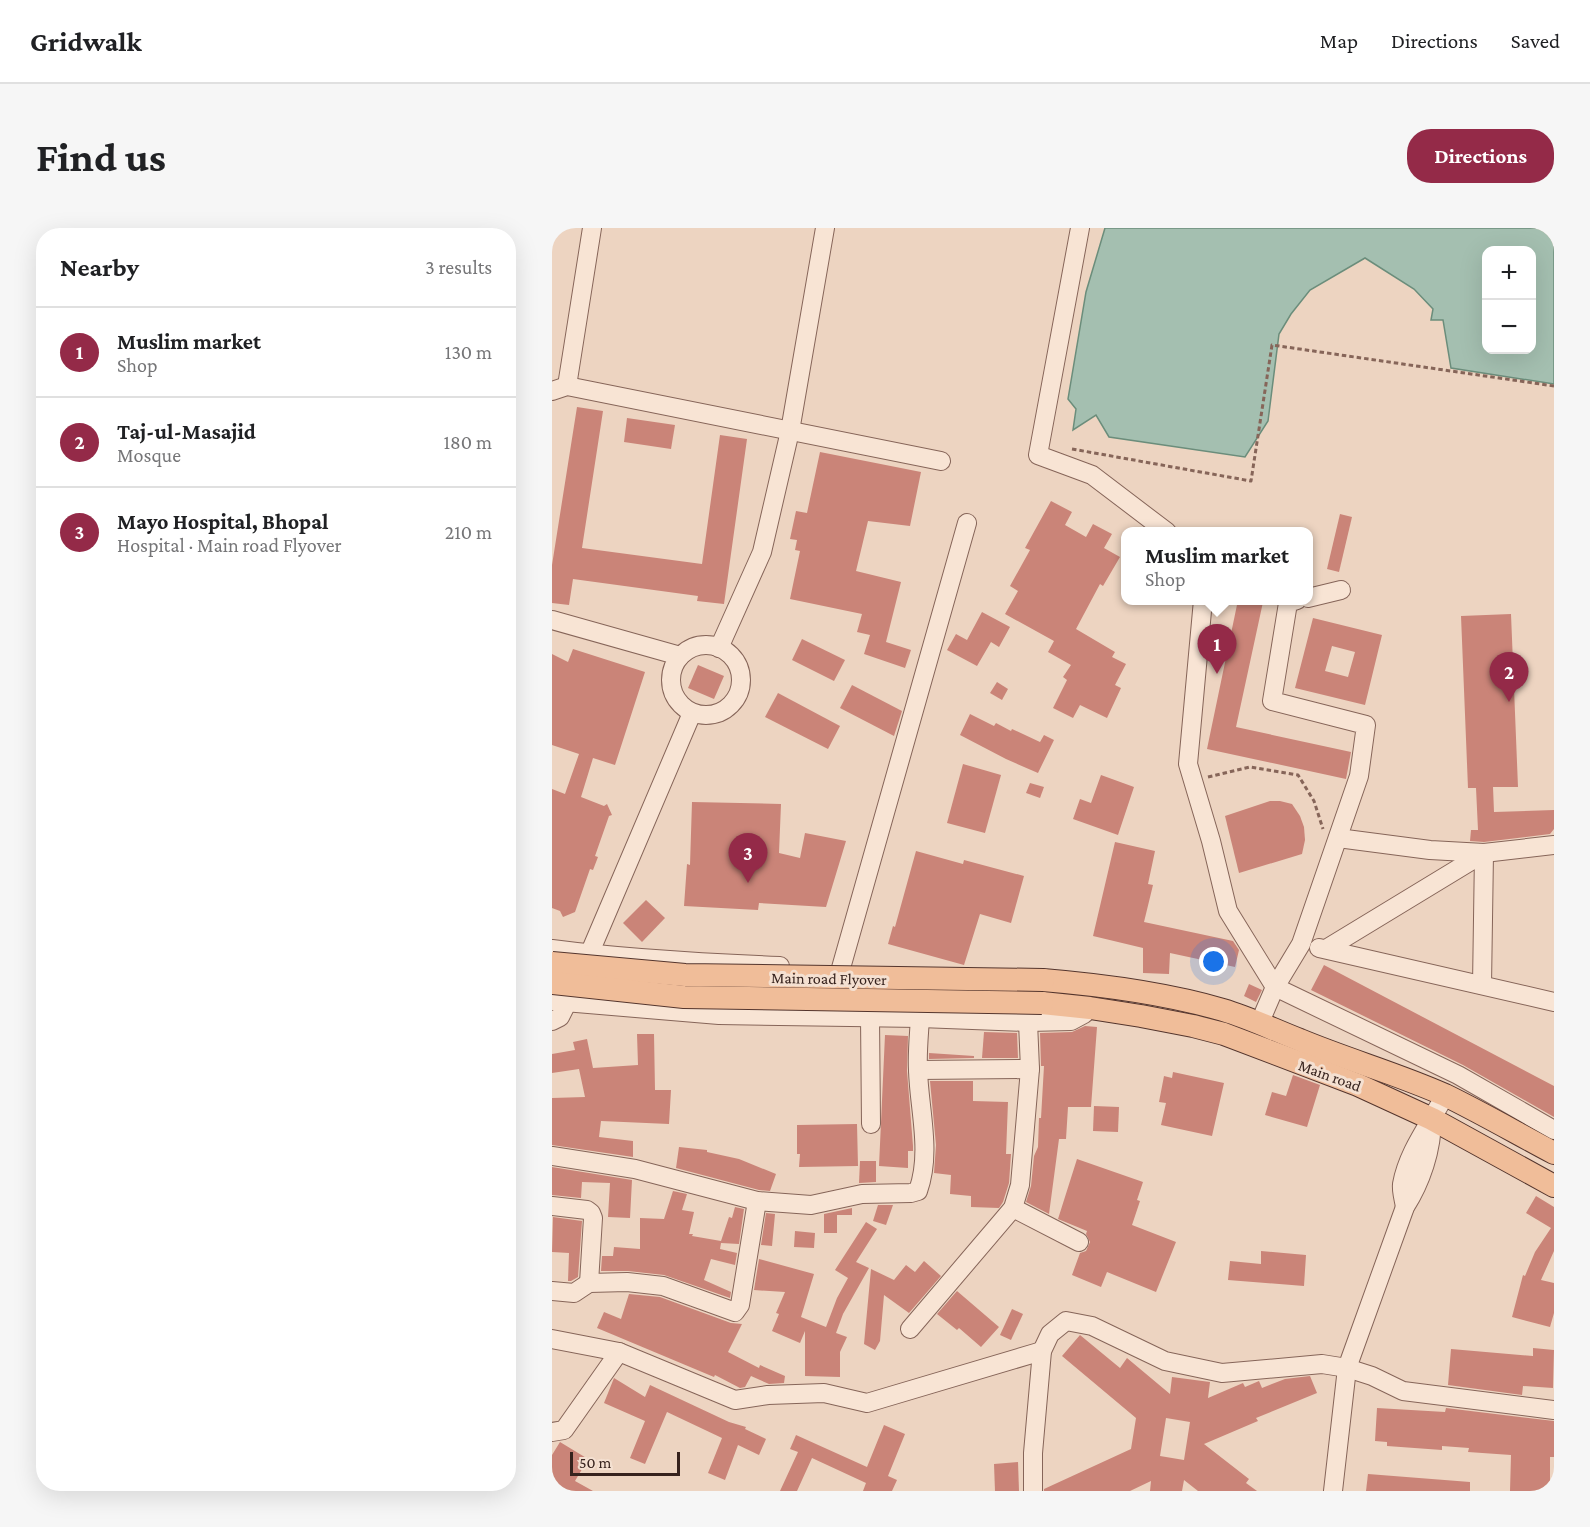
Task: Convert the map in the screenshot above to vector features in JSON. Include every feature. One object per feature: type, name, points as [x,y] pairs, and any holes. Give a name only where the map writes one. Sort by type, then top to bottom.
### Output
[{"type":"main road","name":"Main road Flyover","points":[[552,963],[685,975],[1043,980],[1106,986]]},
{"type":"main road","name":"Main road Flyover","points":[[552,983],[684,997],[1042,1004],[1090,1008]]},
{"type":"main road","name":"Main road","points":[[1106,986],[1222,1009],[1260,1022],[1299,1040],[1445,1095],[1554,1153]]},
{"type":"main road","name":"Main road","points":[[1090,1008],[1193,1026],[1224,1034],[1284,1059],[1358,1085],[1432,1119],[1554,1186]]},
{"type":"street","points":[[592,228],[560,389],[941,461]]},
{"type":"street","points":[[719,648],[762,552],[790,431],[825,228]]},
{"type":"street","points":[[1080,228],[1038,455],[1092,475],[1162,527]]},
{"type":"street","points":[[841,968],[967,523]]},
{"type":"street","points":[[1313,597],[1341,590]]},
{"type":"street","points":[[1203,605],[1188,764],[1211,841],[1228,911],[1275,987],[1458,1075],[1554,1130]]},
{"type":"street","points":[[1260,1022],[1275,987],[1301,944],[1359,776],[1365,724],[1272,701],[1288,605]]},
{"type":"street","points":[[552,620],[680,656]]},
{"type":"street","points":[[709,645],[730,655],[737,664],[741,676],[740,688],[735,699],[722,711],[704,716],[682,707],[675,698],[670,676],[680,656],[688,650],[709,645]]},
{"type":"street","points":[[552,1021],[560,1017],[560,1002],[589,954],[692,713]]},
{"type":"street","points":[[1338,838],[1430,850],[1484,853],[1554,845]]},
{"type":"street","points":[[1326,949],[1484,853]]},
{"type":"street","points":[[1482,985],[1484,853]]},
{"type":"street","points":[[1301,944],[1554,1002]]},
{"type":"street","points":[[552,949],[707,963],[841,968],[1039,970],[1081,977],[1106,986]]},
{"type":"street","points":[[560,1002],[719,1015],[1028,1022],[1071,1021],[1090,1008]]},
{"type":"street","points":[[870,1017],[871,1124]]},
{"type":"street","points":[[552,1155],[635,1169],[757,1201],[811,1205],[862,1194],[918,1191],[922,1179],[924,1126],[918,1070],[920,1018]]},
{"type":"street","points":[[910,1329],[1013,1209],[1020,1185],[1030,1069],[1028,1022]]},
{"type":"street","points":[[1367,1064],[1378,1037]]},
{"type":"street","points":[[918,1070],[1030,1069]]},
{"type":"street","points":[[1333,1491],[1347,1368],[1405,1207],[1402,1185],[1418,1140],[1445,1095]]},
{"type":"street","points":[[552,1291],[574,1293],[589,1283],[627,1282],[663,1286],[735,1312],[740,1305],[757,1201]]},
{"type":"street","points":[[552,1206],[587,1210],[591,1213],[593,1218],[589,1283]]},
{"type":"street","points":[[1013,1209],[1079,1242]]},
{"type":"street","points":[[1033,1491],[1033,1453],[1042,1351],[1050,1334],[1066,1321],[1092,1326],[1165,1361],[1222,1373],[1311,1364],[1347,1368],[1372,1376],[1403,1391],[1554,1410]]},
{"type":"street","points":[[552,1339],[619,1352],[735,1400],[768,1395],[824,1393],[867,1402],[1042,1351]]},
{"type":"street","points":[[552,1432],[564,1430],[619,1352]]},
{"type":"path","points":[[1063,463],[1070,449],[1251,481],[1272,345],[1554,386]]},
{"type":"path","points":[[1193,781],[1250,767],[1298,774],[1314,801],[1325,835],[1338,838]]},
{"type":"shaded area","points":[[1105,228],[1554,228],[1554,384],[1451,368],[1443,320],[1431,320],[1433,309],[1414,289],[1365,258],[1310,290],[1291,314],[1279,334],[1268,421],[1245,457],[1109,437],[1096,415],[1073,430],[1076,409],[1068,399],[1086,292]]},
{"type":"building","points":[[577,407],[603,411],[582,548],[702,564],[720,435],[747,439],[724,604],[697,601],[698,596],[573,579],[569,605],[552,603],[552,565]]},
{"type":"building","points":[[627,418],[675,425],[671,449],[624,442]]},
{"type":"building","points":[[820,452],[921,472],[910,526],[868,521],[856,571],[901,582],[886,642],[911,650],[905,668],[864,654],[870,635],[857,632],[862,614],[790,599],[800,551],[795,550],[797,540],[790,539],[796,511],[807,513]]},
{"type":"building","points":[[1051,501],[1072,512],[1065,525],[1086,537],[1093,524],[1112,534],[1104,548],[1120,557],[1103,586],[1100,584],[1076,629],[1115,652],[1112,657],[1126,664],[1115,685],[1121,688],[1107,718],[1080,705],[1073,718],[1053,708],[1067,680],[1063,677],[1071,665],[1048,652],[1054,641],[1005,614],[1018,591],[1010,586],[1030,550],[1025,548]]},
{"type":"building","points":[[1340,514],[1352,517],[1339,572],[1327,569]]},
{"type":"building","points":[[1237,605],[1262,605],[1236,727],[1351,752],[1346,779],[1207,749]]},
{"type":"building","points":[[982,612],[1010,627],[999,647],[991,642],[977,666],[947,650],[956,634],[967,640]]},
{"type":"building","points":[[1511,614],[1518,787],[1493,787],[1494,812],[1554,810],[1554,829],[1550,834],[1484,842],[1470,841],[1471,830],[1478,830],[1476,788],[1468,788],[1461,616]]},
{"type":"building","points":[[1313,618],[1382,635],[1365,705],[1295,688]],"holes":[[[1332,646],[1355,652],[1348,677],[1325,671]]]},
{"type":"building","points":[[802,639],[845,660],[834,681],[792,660]]},
{"type":"building","points":[[573,649],[645,672],[615,765],[593,758],[581,797],[604,806],[607,804],[612,815],[609,816],[595,856],[598,857],[593,870],[590,869],[575,912],[563,917],[560,911],[552,908],[552,789],[565,794],[579,754],[552,745],[552,654],[568,662]]},
{"type":"building","points":[[698,665],[724,676],[714,699],[688,688]]},
{"type":"building","points":[[997,682],[1008,689],[1002,700],[990,693]]},
{"type":"building","points":[[852,685],[902,711],[894,736],[840,708]]},
{"type":"building","points":[[778,693],[840,726],[828,749],[765,717]]},
{"type":"building","points":[[970,714],[994,726],[996,723],[1040,742],[1044,735],[1054,740],[1038,773],[960,735]]},
{"type":"building","points":[[963,764],[1001,775],[985,833],[947,823]]},
{"type":"building","points":[[1101,775],[1134,787],[1118,835],[1073,819],[1080,799],[1091,803]]},
{"type":"building","points":[[1030,783],[1044,787],[1040,798],[1026,793]]},
{"type":"building","points":[[1270,801],[1292,804],[1300,816],[1305,840],[1302,854],[1239,873],[1225,816]]},
{"type":"building","points":[[692,802],[781,804],[779,853],[800,858],[805,833],[846,841],[826,907],[759,903],[758,910],[684,906],[687,864],[690,865]]},
{"type":"building","points":[[1115,842],[1155,851],[1148,884],[1153,885],[1144,922],[1233,941],[1239,950],[1235,967],[1170,953],[1169,974],[1143,973],[1143,948],[1093,936]]},
{"type":"building","points":[[916,851],[963,864],[964,860],[1024,876],[1011,923],[980,914],[964,965],[888,944],[893,926],[895,927]]},
{"type":"building","points":[[646,900],[665,918],[642,942],[623,923]]},
{"type":"building","points":[[1324,965],[1554,1086],[1554,1117],[1463,1065],[1311,990]]},
{"type":"building","points":[[1249,984],[1262,990],[1256,1002],[1244,996]]},
{"type":"building","points":[[1085,1026],[1097,1027],[1091,1107],[1068,1107],[1066,1139],[1059,1139],[1049,1214],[1026,1202],[1031,1186],[1034,1156],[1038,1147],[1039,1118],[1041,1118],[1044,1066],[1041,1066],[1040,1033],[1072,1032]]},
{"type":"building","points":[[984,1032],[1017,1033],[1018,1058],[982,1058]]},
{"type":"building","points":[[637,1034],[654,1034],[655,1090],[671,1090],[669,1124],[601,1121],[599,1137],[633,1141],[633,1157],[552,1145],[552,1098],[585,1097],[579,1069],[552,1073],[552,1054],[575,1050],[573,1042],[587,1039],[593,1068],[638,1065]]},
{"type":"building","points":[[885,1035],[908,1036],[907,1071],[913,1151],[908,1151],[908,1168],[879,1166]]},
{"type":"building","points":[[929,1053],[974,1056],[974,1058],[929,1059]]},
{"type":"building","points":[[1173,1072],[1224,1083],[1212,1136],[1161,1125],[1166,1103],[1159,1102],[1164,1076],[1172,1078]]},
{"type":"building","points":[[1293,1075],[1320,1085],[1307,1127],[1265,1115],[1272,1092],[1286,1096]]},
{"type":"building","points":[[930,1081],[973,1081],[973,1101],[1008,1102],[1006,1154],[1011,1154],[1009,1183],[999,1208],[971,1207],[971,1196],[950,1194],[951,1175],[934,1173],[936,1145]]},
{"type":"building","points":[[1094,1106],[1119,1107],[1118,1132],[1093,1131]]},
{"type":"building","points":[[857,1124],[858,1166],[799,1167],[797,1125]]},
{"type":"building","points":[[679,1147],[707,1150],[707,1152],[739,1159],[776,1174],[770,1191],[676,1168]]},
{"type":"building","points":[[1077,1159],[1143,1182],[1137,1200],[1140,1201],[1132,1225],[1176,1242],[1156,1292],[1107,1272],[1101,1287],[1072,1275],[1080,1253],[1086,1251],[1090,1242],[1087,1231],[1058,1219]]},
{"type":"building","points":[[860,1161],[876,1161],[876,1182],[859,1183]]},
{"type":"building","points":[[552,1167],[632,1180],[630,1218],[608,1217],[610,1183],[582,1182],[581,1198],[552,1195]]},
{"type":"building","points":[[673,1191],[687,1194],[682,1210],[694,1212],[689,1234],[693,1234],[692,1236],[721,1241],[735,1207],[744,1209],[739,1244],[721,1243],[720,1249],[737,1253],[735,1265],[711,1259],[704,1280],[731,1292],[730,1298],[664,1275],[601,1271],[602,1256],[613,1256],[614,1247],[640,1249],[640,1218],[664,1219]]},
{"type":"building","points":[[1536,1196],[1554,1207],[1554,1251],[1541,1280],[1554,1283],[1554,1313],[1550,1327],[1512,1317],[1523,1275],[1525,1276],[1535,1252],[1551,1228],[1526,1213]]},
{"type":"building","points":[[878,1205],[893,1205],[886,1225],[873,1221]]},
{"type":"building","points":[[852,1208],[852,1215],[837,1215],[837,1233],[824,1233],[824,1214]]},
{"type":"building","points":[[766,1213],[775,1214],[772,1246],[761,1245]]},
{"type":"building","points":[[553,1217],[582,1221],[578,1277],[571,1281],[568,1281],[569,1253],[552,1252]]},
{"type":"building","points":[[866,1222],[877,1229],[856,1262],[869,1268],[843,1314],[836,1333],[847,1337],[840,1352],[840,1377],[805,1376],[805,1331],[800,1343],[772,1331],[779,1314],[776,1313],[785,1292],[754,1290],[759,1259],[814,1274],[801,1317],[826,1327],[837,1298],[848,1278],[835,1270]]},
{"type":"building","points":[[795,1231],[815,1233],[814,1248],[794,1247]]},
{"type":"building","points":[[1261,1251],[1306,1255],[1304,1286],[1228,1280],[1230,1261],[1261,1264]]},
{"type":"building","points":[[924,1261],[941,1276],[909,1313],[884,1295],[880,1341],[875,1350],[864,1344],[871,1269],[894,1280],[906,1265],[915,1272]]},
{"type":"building","points":[[957,1291],[999,1327],[981,1347],[959,1328],[957,1330],[937,1314]]},
{"type":"building","points":[[629,1294],[660,1297],[731,1323],[742,1324],[728,1352],[759,1368],[760,1365],[785,1376],[784,1383],[769,1384],[751,1376],[745,1387],[740,1388],[715,1375],[714,1377],[597,1328],[604,1312],[621,1319]]},
{"type":"building","points":[[1012,1309],[1023,1314],[1011,1340],[1000,1335]]},
{"type":"building","points":[[1080,1335],[1120,1368],[1127,1358],[1170,1394],[1172,1377],[1210,1382],[1208,1398],[1243,1383],[1245,1387],[1259,1381],[1262,1388],[1285,1379],[1310,1376],[1317,1393],[1256,1418],[1258,1421],[1204,1444],[1249,1479],[1246,1483],[1257,1491],[1198,1491],[1184,1480],[1182,1491],[1150,1491],[1151,1481],[1130,1491],[1044,1491],[1044,1489],[1131,1449],[1136,1418],[1062,1356]],"holes":[[[1166,1418],[1190,1422],[1184,1460],[1160,1456]]]},
{"type":"building","points":[[1533,1348],[1554,1350],[1553,1388],[1523,1386],[1522,1395],[1448,1385],[1451,1349],[1533,1356]]},
{"type":"building","points":[[614,1378],[645,1397],[650,1385],[729,1422],[746,1427],[745,1429],[766,1439],[759,1455],[738,1445],[725,1480],[708,1473],[722,1438],[667,1412],[645,1464],[630,1458],[645,1421],[604,1403]]},
{"type":"building","points":[[1377,1408],[1445,1412],[1446,1408],[1554,1421],[1554,1457],[1550,1457],[1550,1491],[1510,1491],[1511,1455],[1468,1452],[1469,1448],[1442,1446],[1442,1450],[1387,1446],[1387,1442],[1375,1441]]},
{"type":"building","points":[[884,1425],[905,1434],[888,1476],[897,1480],[892,1491],[863,1491],[866,1483],[812,1458],[797,1491],[780,1491],[798,1452],[790,1449],[796,1435],[867,1467]]},
{"type":"building","points":[[560,1442],[588,1459],[575,1481],[593,1491],[556,1491],[552,1489],[552,1455]]},
{"type":"building","points":[[1018,1462],[1019,1491],[995,1491],[994,1464]]},
{"type":"building","points":[[1368,1474],[1470,1482],[1470,1491],[1366,1491]]},
{"type":"place","name":"Muslim market","points":[[1217,674]]},
{"type":"place","name":"Taj-ul-Masajid","points":[[1509,702]]},
{"type":"place","name":"Mayo Hospital, Bhopal","points":[[748,883]]}]
